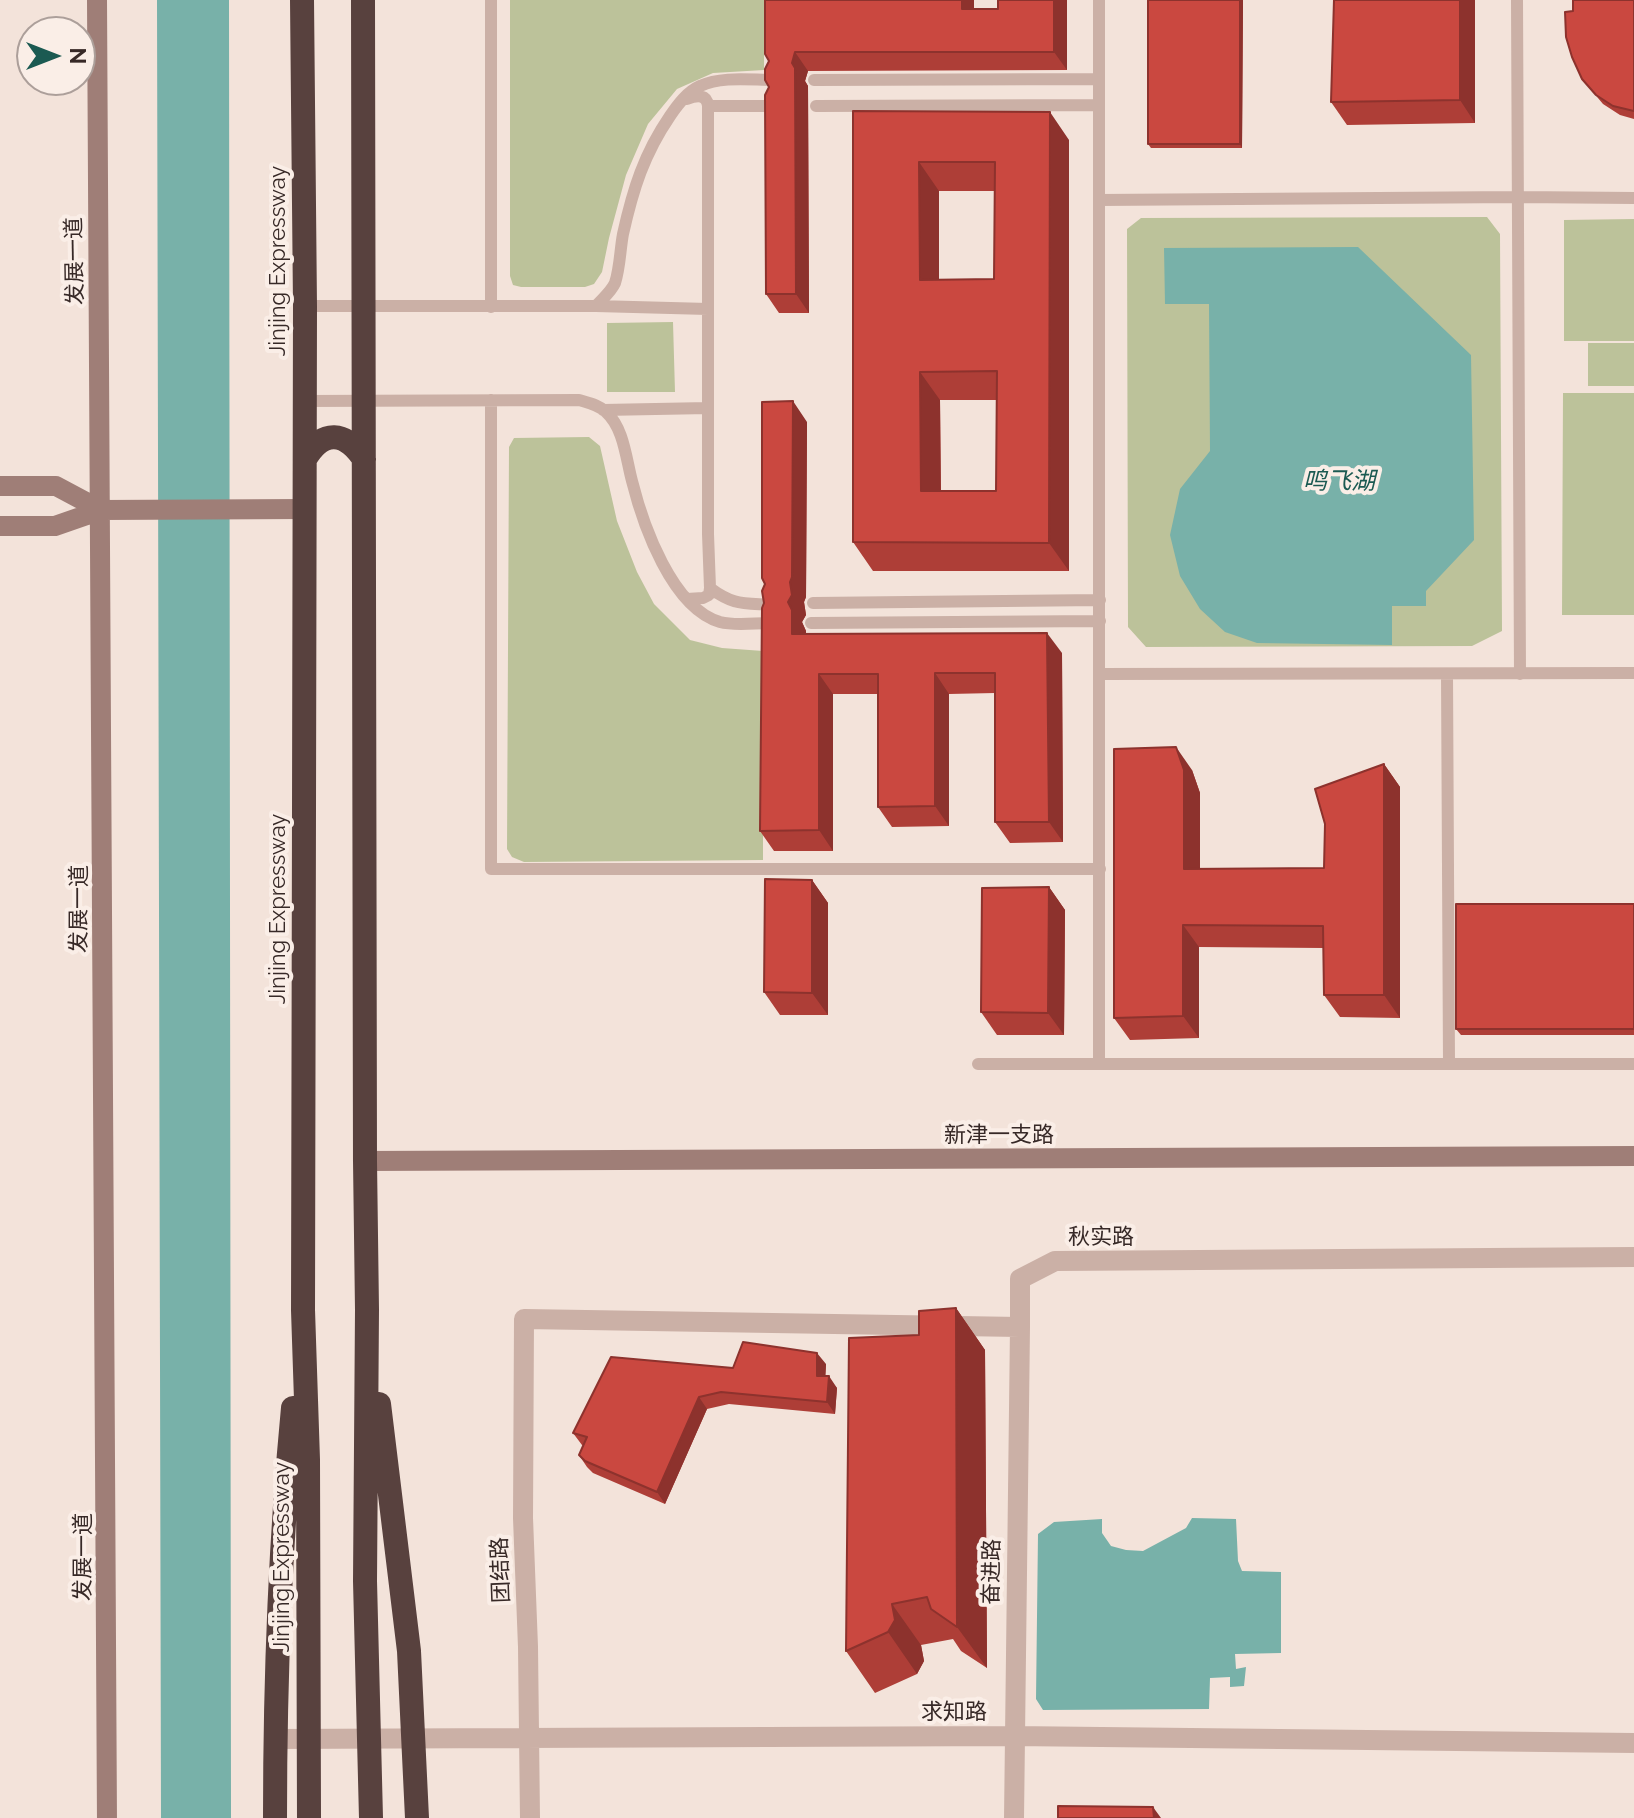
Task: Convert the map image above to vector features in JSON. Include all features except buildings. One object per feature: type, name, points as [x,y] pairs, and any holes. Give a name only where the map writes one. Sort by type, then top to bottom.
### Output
[{"type":"highway","name":"Jinjing Expressway","points":[[302,0],[305,306],[303,1310],[308,1460],[309,1818]]},
{"type":"highway","points":[[363,0],[365,1581],[371,1818]]},
{"type":"highway","points":[[305,459],[317,443],[331,436],[353,444],[364,459]]},
{"type":"highway","points":[[275,1818],[283,1538],[303,1310]]},
{"type":"highway","points":[[367,1310],[409,1651],[417,1818]]},
{"type":"highway","points":[[402,1818],[414,1739]]},
{"type":"main road","name":"发展一道","points":[[97,0],[107,1818]]},
{"type":"main road","points":[[0,486],[56,486],[101,510]]},
{"type":"main road","points":[[0,526],[55,526],[101,510],[305,509]]},
{"type":"main road","name":"新津一支路","points":[[365,1161],[1634,1156]]},
{"type":"street","name":"秋实路","points":[[1020,1327],[1020,1279],[1055,1261],[1634,1257]]},
{"type":"street","name":"团结路","points":[[530,1818],[523,1518],[524,1319],[1020,1327]]},
{"type":"street","name":"奋进路","points":[[1014,1818],[1020,1327]]},
{"type":"street","name":"求知路","points":[[275,1739],[1013,1736],[1634,1743]]},
{"type":"lane","points":[[491,0],[491,307]]},
{"type":"lane","points":[[1099,0],[1099,1064]]},
{"type":"lane","points":[[1517,0],[1520,674]]},
{"type":"lane","points":[[814,80],[1099,79]]},
{"type":"lane","points":[[596,306],[615,283],[636,181],[654,141],[682,100],[700,86],[714,82],[773,80]]},
{"type":"lane","points":[[682,100],[704,97],[708,106],[710,588],[709,595],[703,598],[687,599]]},
{"type":"lane","points":[[816,106],[1099,105]]},
{"type":"lane","points":[[708,106],[773,106]]},
{"type":"lane","points":[[1099,200],[1634,198]]},
{"type":"lane","points":[[305,306],[708,309]]},
{"type":"lane","points":[[491,400],[491,869],[1100,869]]},
{"type":"lane","points":[[304,401],[579,400],[595,405],[608,413],[614,424],[623,443],[635,492],[654,544],[687,599],[704,615],[720,622],[769,623]]},
{"type":"lane","points":[[603,410],[708,408]]},
{"type":"lane","points":[[710,588],[726,600],[770,605]]},
{"type":"lane","points":[[813,603],[1100,600]]},
{"type":"lane","points":[[811,623],[1100,621]]},
{"type":"lane","points":[[1100,674],[1634,673]]},
{"type":"lane","points":[[1447,674],[1449,1064]]},
{"type":"lane","points":[[978,1064],[1634,1064]]},
{"type":"green space","points":[[510,0],[764,0],[764,70],[713,73],[677,89],[648,124],[626,175],[602,272],[594,284],[585,287],[521,287],[513,285],[510,276]]},
{"type":"green space","name":"鸣飞湖","points":[[1487,217],[1500,234],[1502,631],[1472,646],[1146,647],[1128,627],[1127,229],[1141,218]]},
{"type":"green space","points":[[1634,219],[1634,341],[1564,341],[1564,220]]},
{"type":"green space","points":[[673,322],[675,392],[607,392],[607,323]]},
{"type":"green space","points":[[1588,343],[1634,343],[1634,386],[1588,386]]},
{"type":"green space","points":[[1563,393],[1634,393],[1634,615],[1562,615]]},
{"type":"green space","points":[[589,437],[600,446],[617,521],[637,572],[654,604],[690,640],[722,648],[763,651],[763,860],[524,862],[512,857],[507,849],[509,447],[514,438]]},
{"type":"water","points":[[157,0],[229,0],[231,1818],[161,1818]]},
{"type":"water","name":"鸣飞湖","points":[[1358,247],[1471,355],[1474,540],[1426,591],[1426,606],[1392,606],[1392,645],[1257,643],[1225,632],[1200,609],[1180,576],[1170,535],[1180,489],[1210,451],[1209,304],[1165,304],[1164,248]]},
{"type":"water","points":[[1192,1518],[1236,1519],[1238,1561],[1242,1571],[1281,1572],[1281,1653],[1235,1654],[1236,1669],[1246,1667],[1244,1686],[1230,1687],[1230,1677],[1210,1678],[1209,1709],[1043,1710],[1036,1699],[1038,1534],[1054,1522],[1102,1519],[1102,1533],[1111,1546],[1143,1551],[1186,1528]]}]
